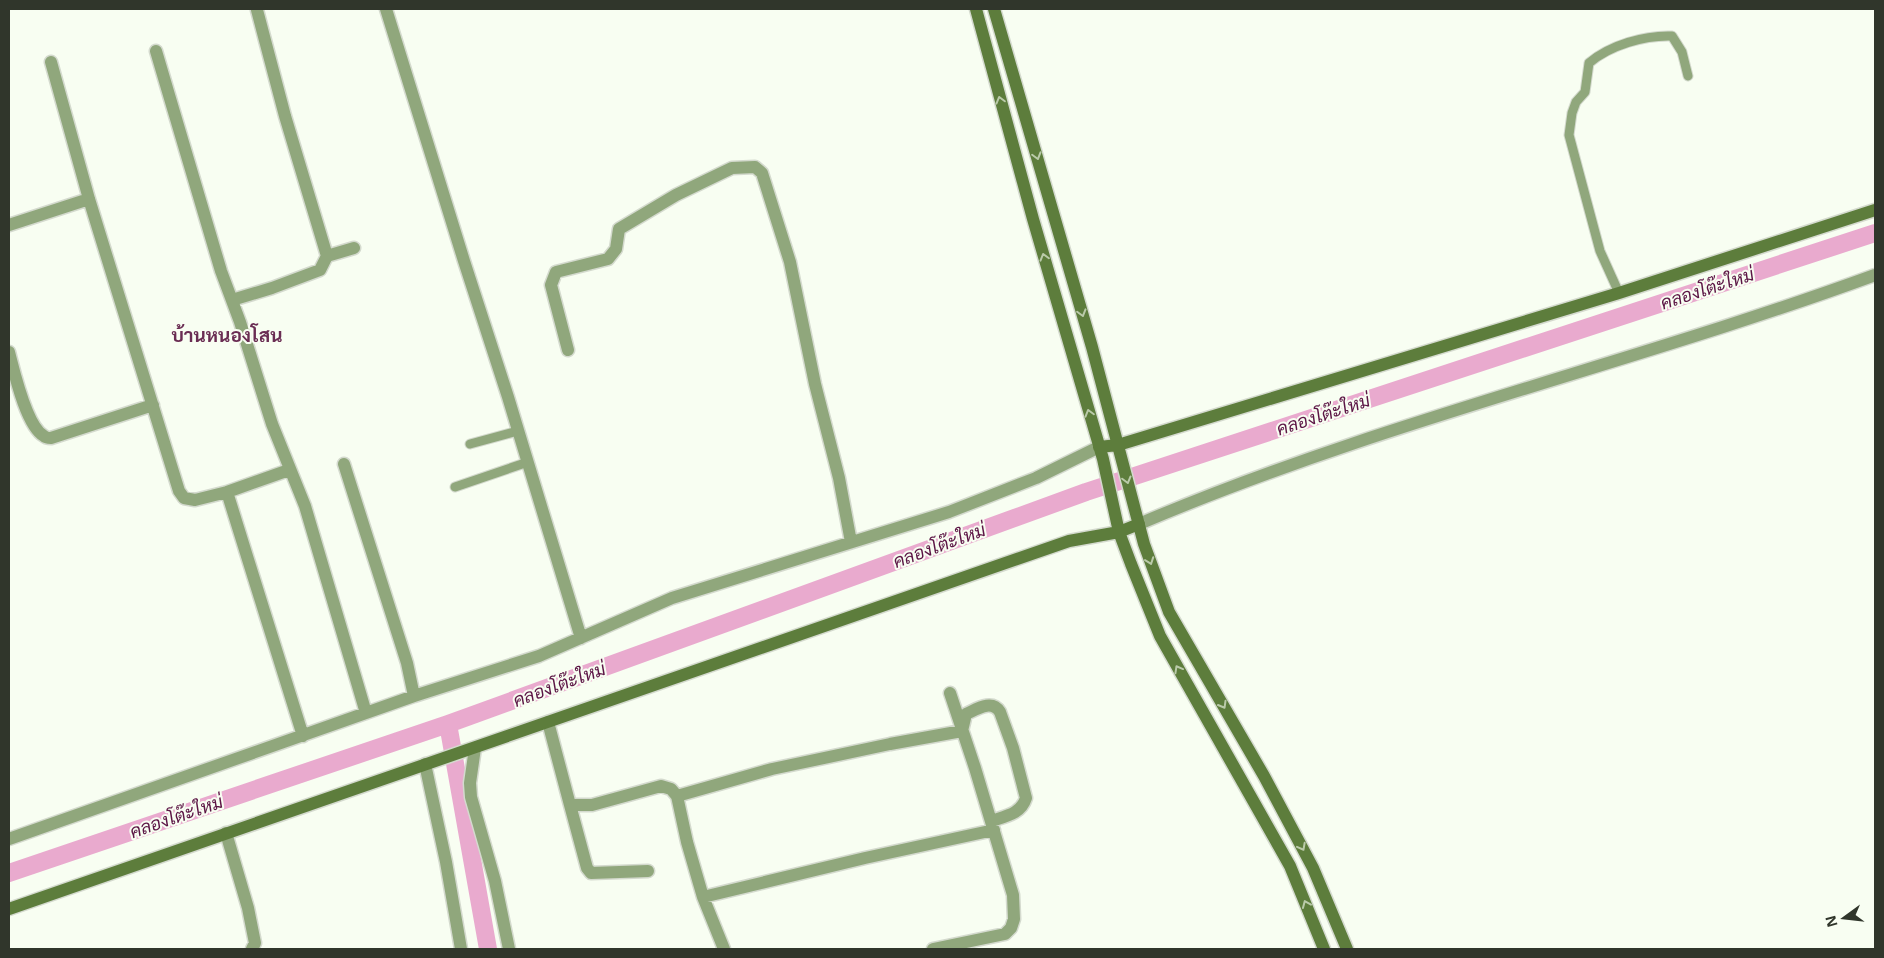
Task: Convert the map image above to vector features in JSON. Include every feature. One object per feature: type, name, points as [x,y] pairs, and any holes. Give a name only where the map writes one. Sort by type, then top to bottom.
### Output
[{"type":"street","points":[[386,9],[581,638]]},
{"type":"street","points":[[976,9],[1033,220],[1101,453],[1119,532],[1160,636],[1290,866],[1324,949]]},
{"type":"street","points":[[994,9],[1092,347],[1144,544],[1169,612],[1264,776],[1308,860],[1347,949]]},
{"type":"street","points":[[232,300],[272,288],[320,270],[327,256],[285,116],[257,10]]},
{"type":"street","points":[[156,51],[218,262],[272,424],[305,506],[366,713]]},
{"type":"street","points":[[51,62],[89,200],[179,491],[184,498],[195,500],[226,492],[289,470]]},
{"type":"street","points":[[568,350],[551,286],[556,272],[608,259],[616,249],[619,230],[676,195],[732,168],[755,167],[762,173],[790,262],[815,384],[839,478],[852,542]]},
{"type":"street","points":[[9,224],[89,200]]},
{"type":"street","points":[[9,839],[414,696],[539,656],[672,598],[949,512],[1118,446],[1619,292],[1875,210]]},
{"type":"street","points":[[327,256],[354,248]]},
{"type":"street","points":[[9,909],[1070,541],[1119,532],[1138,519],[1414,423],[1678,341],[1875,275]]},
{"type":"street","points":[[9,352],[24,405],[36,429],[44,436],[51,438],[153,405]]},
{"type":"street","points":[[344,464],[407,663],[414,696]]},
{"type":"street","points":[[226,492],[303,736]]},
{"type":"street","points":[[933,949],[1005,934],[1011,928],[1014,919],[1013,895],[968,742],[962,731],[950,693]]},
{"type":"street","points":[[703,897],[993,826],[1018,812],[1024,806],[1026,798],[1013,748],[997,707],[993,705],[980,707],[966,714],[962,731]]},
{"type":"street","points":[[548,722],[587,868],[591,873],[648,872]]},
{"type":"street","points":[[677,796],[772,769],[962,731]]},
{"type":"street","points":[[469,750],[471,797],[494,881],[508,949]]},
{"type":"street","points":[[429,763],[461,949]]},
{"type":"street","points":[[570,806],[592,805],[661,786],[671,788],[677,796],[687,842],[703,897],[724,949]]},
{"type":"street","points":[[226,833],[248,908],[255,943],[252,949]]},
{"type":"lane","points":[[1619,292],[1600,251],[1582,185],[1569,135],[1572,113],[1576,102],[1585,92],[1589,63],[1596,57],[1622,45],[1657,35],[1672,36],[1682,52],[1688,76]]},
{"type":"lane","points":[[470,444],[518,431]]},
{"type":"lane","points":[[456,487],[528,462]]},
{"type":"waterway","name":"คลองโต๊ะใหม่","points":[[9,873],[448,724],[1086,492],[1875,233]]},
{"type":"waterway","points":[[448,724],[488,949]]},
{"type":"district","name":"บ้านหนองโสน","points":[[227,335]]}]
